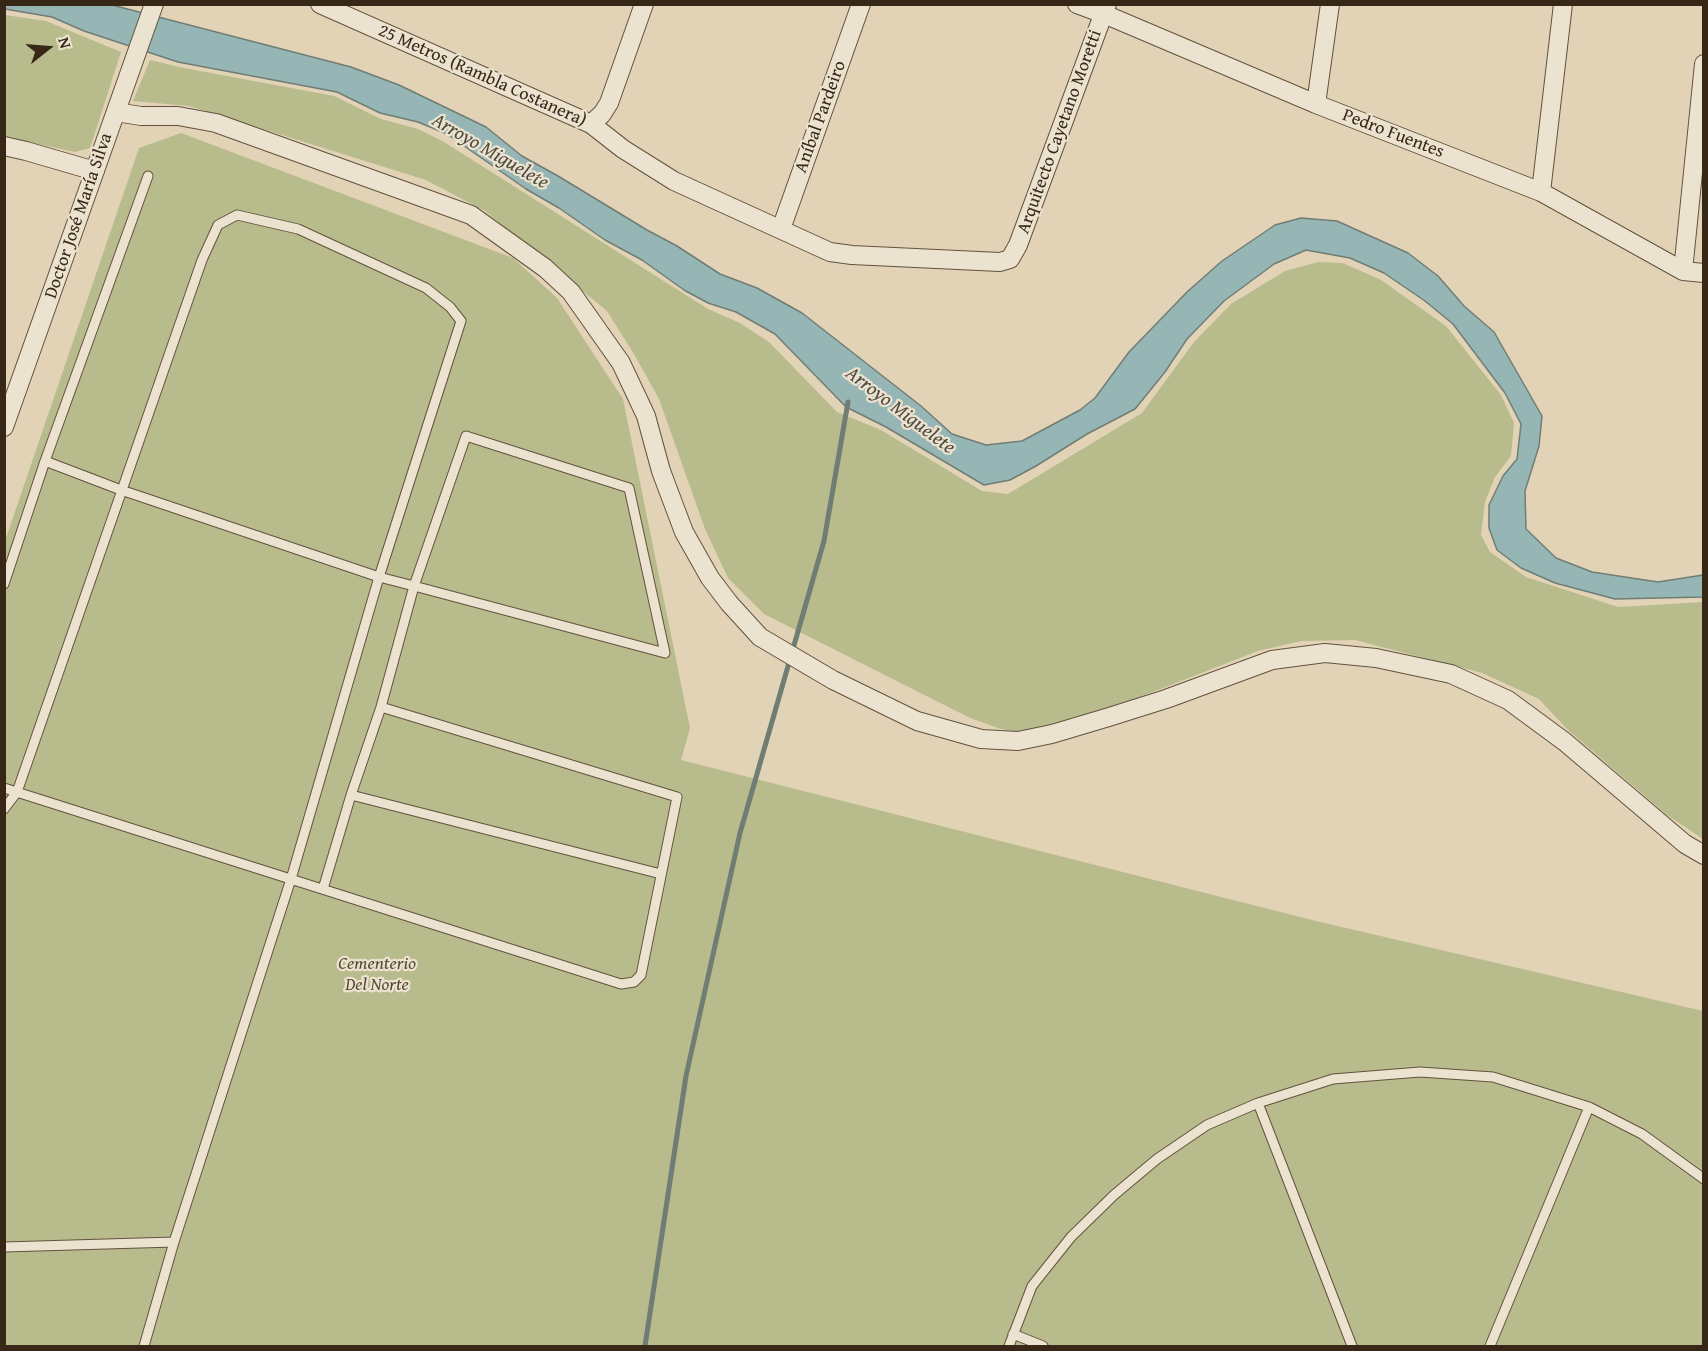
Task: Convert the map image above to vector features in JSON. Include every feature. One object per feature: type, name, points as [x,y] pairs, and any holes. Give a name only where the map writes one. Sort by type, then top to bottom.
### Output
[{"type":"street","name":"Doctor José María Silva","points":[[4,427],[154,4]]},
{"type":"street","name":"25 Metros (Rambla Costanera)","points":[[320,4],[591,124],[623,149],[674,181],[830,252],[1000,262],[1010,259]]},
{"type":"street","points":[[591,124],[602,114],[609,103],[644,4]]},
{"type":"street","name":"Aníbal Pardeiro","points":[[781,229],[861,4]]},
{"type":"street","name":"Pedro Fuentes","points":[[1077,4],[1106,9],[1316,104],[1541,192],[1683,271],[1704,273]]},
{"type":"street","points":[[1316,104],[1330,4]]},
{"type":"street","points":[[1541,192],[1563,4]]},
{"type":"street","name":"Arquitecto Cayetano Moretti","points":[[1010,259],[1018,245],[1106,9]]},
{"type":"street","points":[[1683,271],[1704,64]]},
{"type":"street","points":[[116,112],[141,116],[178,116],[216,123],[471,215],[545,267],[571,292],[621,363],[646,416],[661,471],[684,532],[710,578],[729,603],[760,637],[833,680],[917,721],[981,739],[1018,741],[1052,734],[1166,699],[1272,660],[1325,653],[1376,658],[1451,674],[1508,700],[1565,742],[1685,844],[1704,855]]},
{"type":"street","points":[[4,146],[26,150],[95,171]]},
{"type":"lane","points":[[4,584],[45,461],[148,176]]},
{"type":"lane","points":[[4,809],[17,792],[202,260],[218,225],[237,215],[298,229],[426,288],[450,307],[461,321],[379,577],[291,879],[174,1242],[144,1347]]},
{"type":"lane","points":[[45,461],[121,490],[379,577],[414,586],[665,653],[629,488],[466,436],[414,586],[381,707],[351,795],[323,889]]},
{"type":"lane","points":[[4,788],[621,984],[634,982],[641,975],[677,797],[381,707]]},
{"type":"lane","points":[[351,795],[661,874]]},
{"type":"lane","points":[[1009,1347],[1032,1286],[1071,1237],[1114,1195],[1157,1159],[1207,1125],[1258,1103],[1333,1079],[1420,1072],[1493,1077],[1588,1107],[1642,1134],[1704,1179]]},
{"type":"lane","points":[[1258,1103],[1352,1347]]},
{"type":"lane","points":[[1490,1347],[1588,1107]]},
{"type":"lane","points":[[4,1247],[174,1242]]},
{"type":"lane","points":[[1013,1334],[1043,1347]]},
{"type":"green space","points":[[5,15],[46,21],[121,52],[90,148],[75,152],[5,137]]},
{"type":"green space","points":[[150,60],[334,96],[381,119],[418,129],[444,142],[708,309],[740,323],[769,342],[837,412],[881,430],[982,491],[1008,494],[1142,413],[1194,342],[1231,304],[1285,271],[1318,262],[1343,263],[1381,280],[1446,326],[1501,395],[1514,423],[1511,456],[1495,477],[1485,502],[1481,535],[1490,552],[1526,577],[1618,607],[1703,602],[1703,839],[1667,815],[1568,730],[1539,699],[1482,673],[1355,640],[1301,641],[1258,651],[1040,736],[1001,729],[970,718],[764,614],[728,578],[705,529],[659,399],[607,311],[485,211],[426,180],[189,106],[133,101]]},
{"type":"green space","name":"Cementerio Del Norte","points":[[181,133],[513,258],[557,298],[623,399],[690,728],[681,760],[1316,921],[1703,1011],[1703,1346],[5,1346],[5,541],[139,148]]},
{"type":"water","name":"Arroyo Miguelete","points":[[4,5],[112,5],[351,67],[399,85],[486,127],[522,156],[677,246],[720,274],[757,288],[802,313],[921,406],[952,434],[986,445],[1022,441],[1080,410],[1095,398],[1129,352],[1187,292],[1222,261],[1275,225],[1301,218],[1337,221],[1408,253],[1438,276],[1464,306],[1494,332],[1542,416],[1539,446],[1525,491],[1526,529],[1556,558],[1592,572],[1658,582],[1703,575],[1703,597],[1615,599],[1555,583],[1521,568],[1497,550],[1489,528],[1489,505],[1503,476],[1517,459],[1521,424],[1505,393],[1453,324],[1425,301],[1384,273],[1350,258],[1306,250],[1274,264],[1224,301],[1187,339],[1165,372],[1135,409],[1087,434],[1010,480],[984,485],[886,427],[846,407],[775,334],[736,312],[708,303],[684,290],[642,260],[605,240],[559,208],[526,189],[447,134],[418,122],[380,113],[337,92],[178,62],[84,31],[52,17],[5,9]]},
{"type":"waterway","points":[[645,1346],[686,1076],[740,833],[824,541],[848,402]]}]
